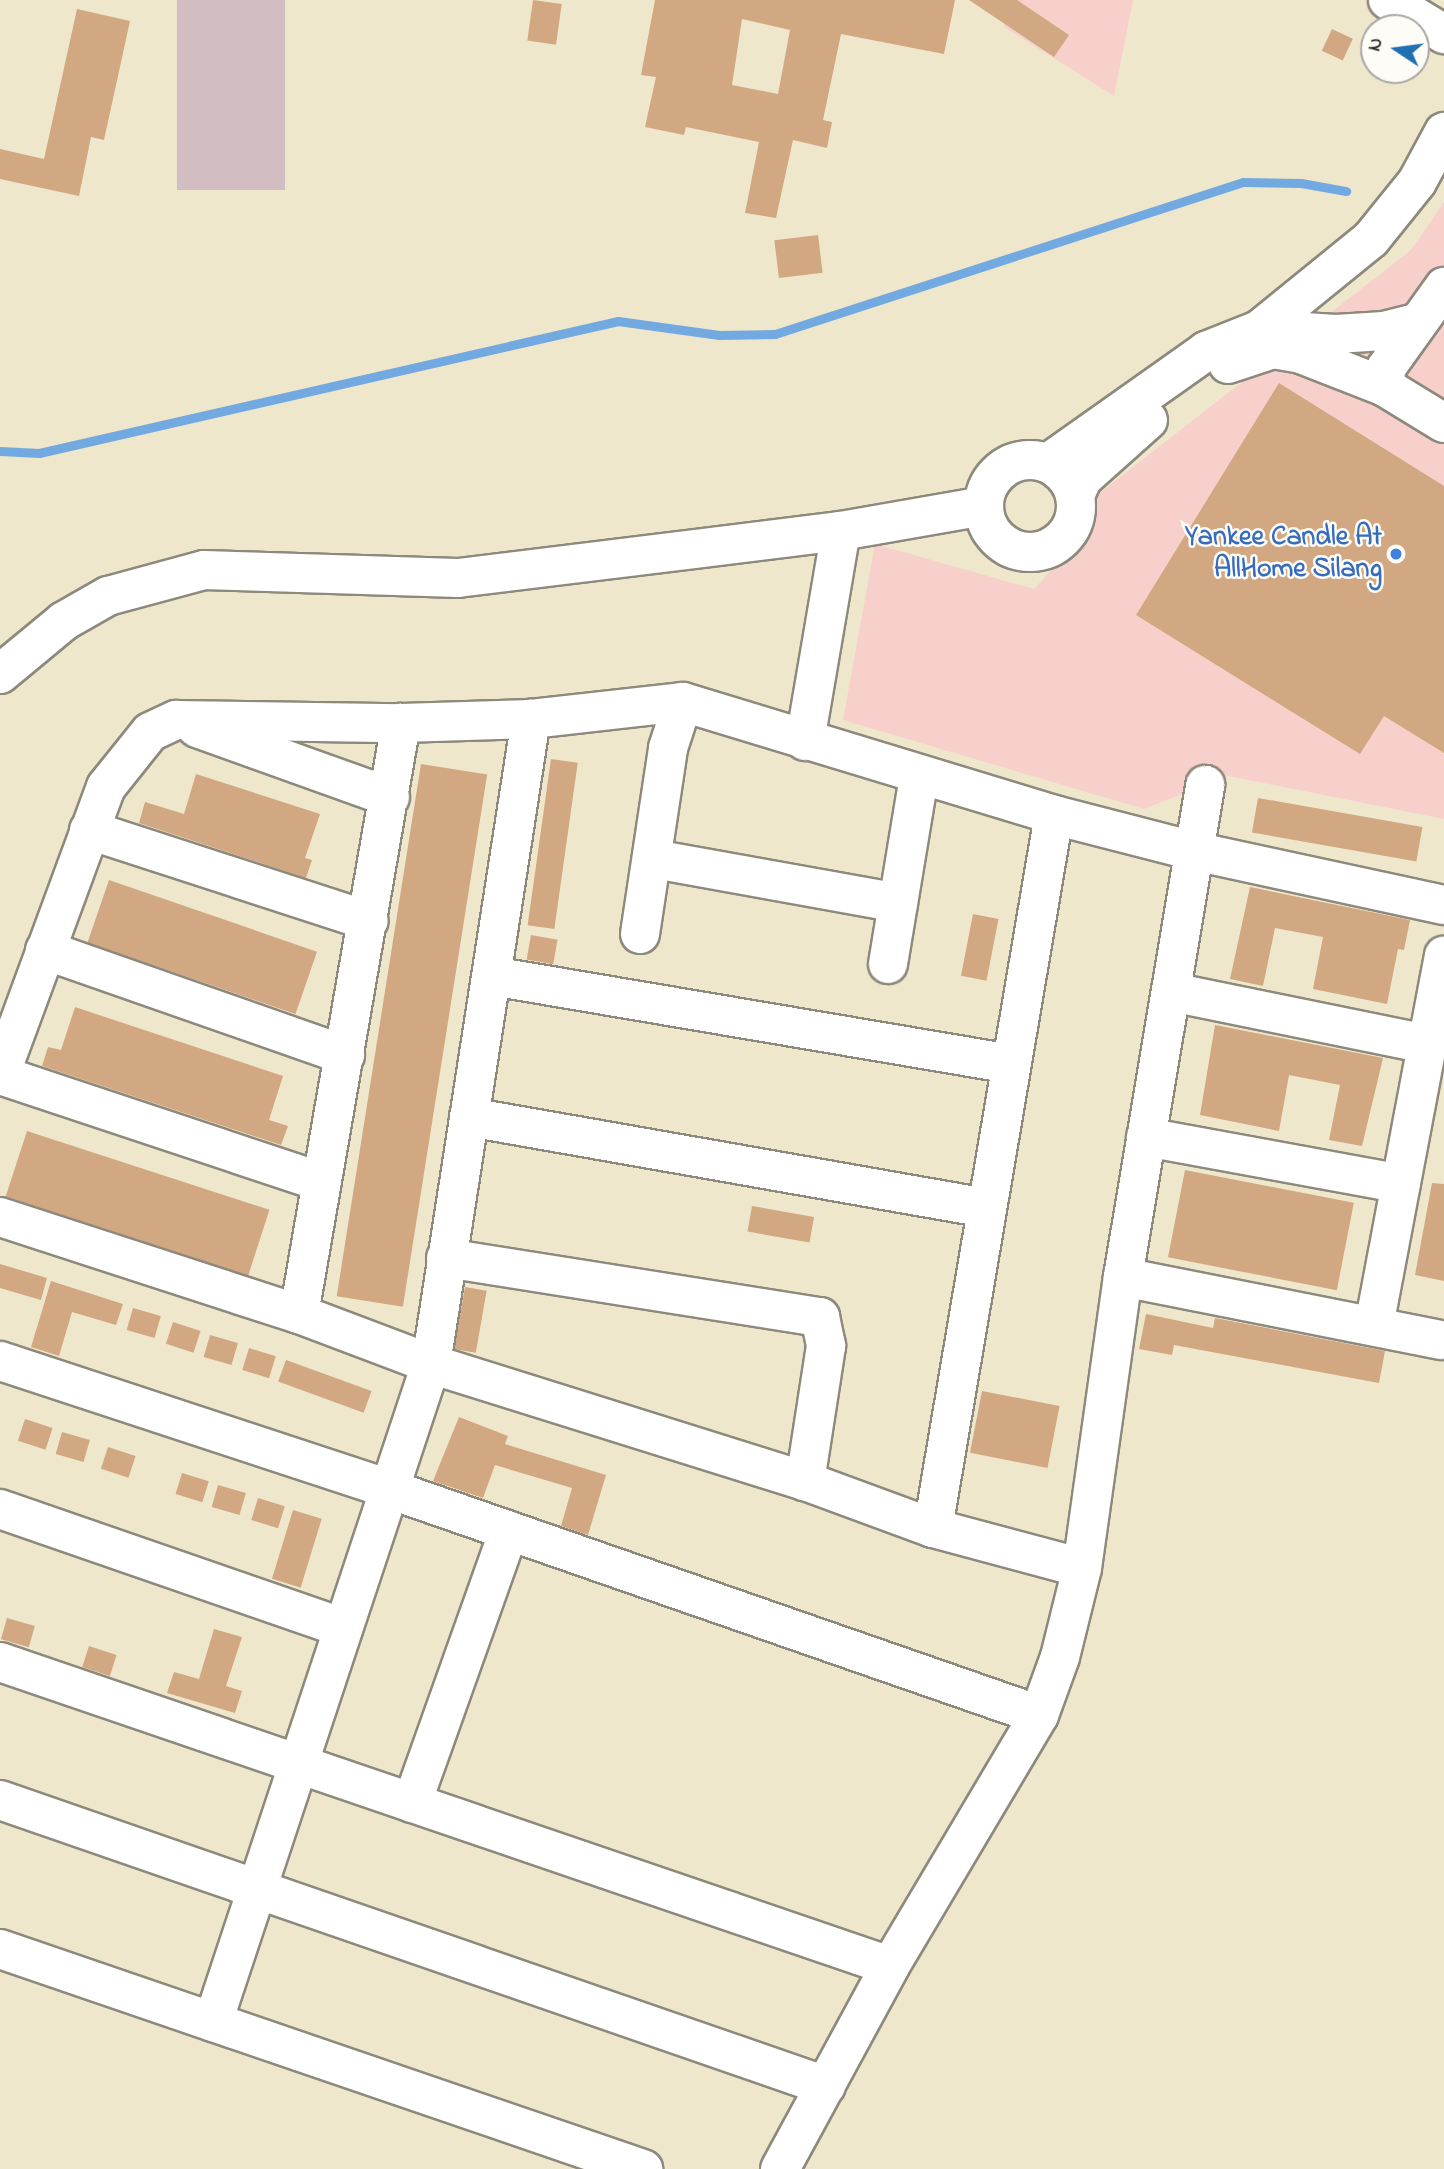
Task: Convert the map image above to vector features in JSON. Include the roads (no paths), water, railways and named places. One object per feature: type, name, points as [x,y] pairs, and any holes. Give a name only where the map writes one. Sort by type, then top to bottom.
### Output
[{"type":"street","points":[[1388,0],[1444,34]]},
{"type":"street","points":[[1048,463],[1206,351],[1259,330],[1371,239],[1417,182],[1444,132]]},
{"type":"street","points":[[1259,330],[1336,334],[1384,331],[1433,311]]},
{"type":"street","points":[[1385,387],[1386,368],[1433,311]]},
{"type":"street","points":[[1075,495],[1066,476],[1048,463],[1022,460],[1010,464],[991,481],[984,506],[992,532],[1002,542],[1014,549],[1042,551],[1069,530],[1075,495],[1083,478],[1099,462],[1214,369],[1273,349],[1331,363],[1385,387],[1444,423]]},
{"type":"street","points":[[0,674],[64,621],[108,596],[204,570],[458,578],[841,531],[984,506]]},
{"type":"street","points":[[805,741],[841,531]]},
{"type":"street","points":[[640,934],[654,859],[668,748],[683,702]]},
{"type":"street","points":[[323,1182],[0,1075],[106,787],[127,756],[150,732],[176,720],[401,723],[531,719],[683,702],[919,777],[1054,816],[1194,851],[1444,905]]},
{"type":"street","points":[[213,2022],[431,1364],[531,719]]},
{"type":"street","points":[[176,720],[390,797]]},
{"type":"street","points":[[299,1314],[369,921],[401,723]]},
{"type":"street","points":[[888,964],[919,777]]},
{"type":"street","points":[[780,2169],[890,1966],[1039,1715],[1060,1657],[1082,1568],[1123,1277],[1205,785]]},
{"type":"street","points":[[933,1528],[1054,816]]},
{"type":"street","points":[[89,830],[369,921]]},
{"type":"street","points":[[654,859],[898,903]]},
{"type":"street","points":[[45,950],[345,1055]]},
{"type":"street","points":[[1374,1326],[1444,956]]},
{"type":"street","points":[[492,976],[1011,1064]]},
{"type":"street","points":[[1171,992],[1427,1044]]},
{"type":"street","points":[[469,1117],[986,1208]]},
{"type":"street","points":[[1146,1138],[1401,1184]]},
{"type":"street","points":[[0,1217],[299,1314],[431,1364],[805,1481],[933,1528],[1082,1568]]},
{"type":"street","points":[[446,1258],[820,1317],[826,1346],[805,1481]]},
{"type":"street","points":[[1123,1277],[1442,1340]]},
{"type":"street","points":[[0,1361],[389,1489],[1039,1715]]},
{"type":"street","points":[[0,1509],[343,1628]]},
{"type":"street","points":[[412,1803],[509,1531]]},
{"type":"street","points":[[0,1662],[890,1966]]},
{"type":"street","points":[[0,1800],[258,1886],[825,2085]]},
{"type":"street","points":[[0,1949],[643,2169]]},
{"type":"waterway","points":[[0,451],[39,453],[618,321],[719,335],[775,334],[1243,182],[1301,183],[1346,191]]},
{"type":"place","name":"Yankee Candle At AllHome Silang","points":[[1396,554]]}]
